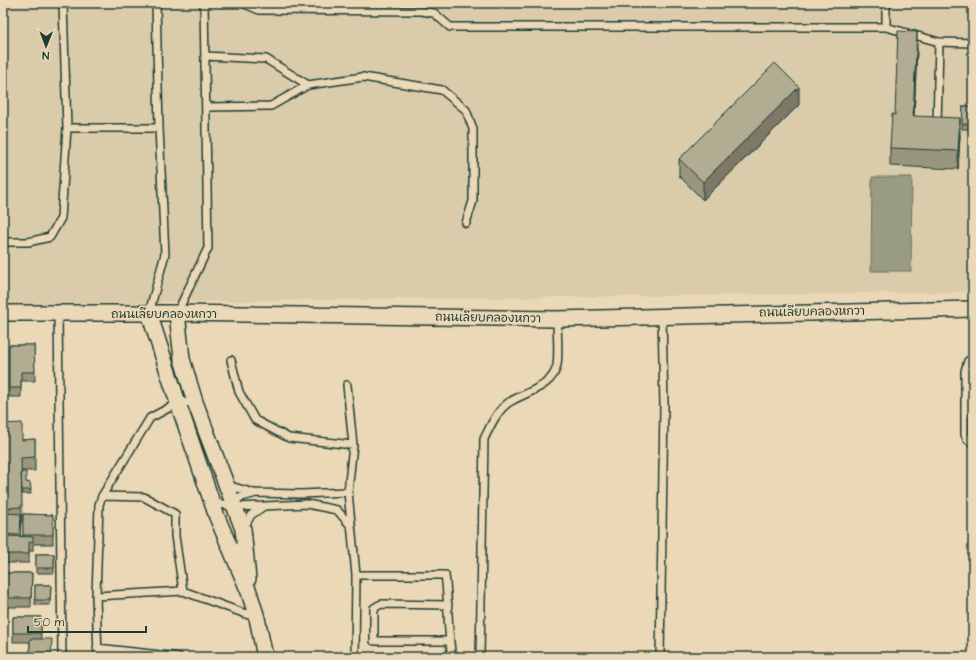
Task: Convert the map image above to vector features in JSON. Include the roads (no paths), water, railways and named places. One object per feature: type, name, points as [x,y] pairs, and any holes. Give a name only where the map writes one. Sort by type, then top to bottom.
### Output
[{"type":"street","name":"ถนนเลียบคลองหกวา","points":[[3,313],[177,313],[557,319],[973,309]]},
{"type":"street","points":[[149,313],[217,517],[250,592],[265,657]]},
{"type":"street","points":[[177,313],[182,359],[195,402],[243,529],[250,592]]},
{"type":"lane","points":[[3,242],[28,242],[50,237],[61,218],[67,128],[63,3]]},
{"type":"lane","points":[[149,313],[165,254],[159,128],[156,3]]},
{"type":"lane","points":[[177,313],[208,248],[204,3]]},
{"type":"lane","points":[[247,3],[247,5],[259,10],[421,11],[434,13],[450,27],[886,27],[940,42],[973,43]]},
{"type":"lane","points":[[886,3],[886,27]]},
{"type":"lane","points":[[937,127],[940,42]]},
{"type":"lane","points":[[205,56],[266,59],[308,85]]},
{"type":"lane","points":[[206,107],[271,106],[308,85],[363,77],[442,90],[466,110],[473,129],[473,201],[466,223]]},
{"type":"lane","points":[[67,128],[159,128]]},
{"type":"lane","points":[[58,313],[62,657]]},
{"type":"lane","points":[[660,657],[664,406],[662,316]]},
{"type":"lane","points":[[480,657],[484,439],[493,420],[507,404],[542,386],[552,378],[557,366],[557,319]]},
{"type":"lane","points":[[973,358],[968,361],[965,370],[965,435],[968,440],[973,443]]},
{"type":"lane","points":[[230,360],[239,392],[254,420],[289,438],[353,445]]},
{"type":"lane","points":[[347,385],[353,445],[348,492],[356,574],[355,657]]},
{"type":"lane","points":[[98,657],[96,596],[99,506],[102,496],[150,418],[178,402],[195,402]]},
{"type":"lane","points":[[212,502],[254,493],[301,494],[348,492]]},
{"type":"lane","points":[[231,497],[254,493]]},
{"type":"lane","points":[[102,496],[144,497],[175,514],[175,536],[183,591]]},
{"type":"lane","points":[[231,497],[264,506],[307,504],[337,510],[351,527]]},
{"type":"lane","points":[[243,529],[251,515],[264,506]]},
{"type":"lane","points":[[356,574],[445,575],[449,641],[452,657]]},
{"type":"lane","points":[[96,596],[183,591],[257,618]]},
{"type":"lane","points":[[448,605],[381,604],[374,608],[374,641],[449,641]]},
{"type":"lane","points":[[97,648],[179,657]]}]
